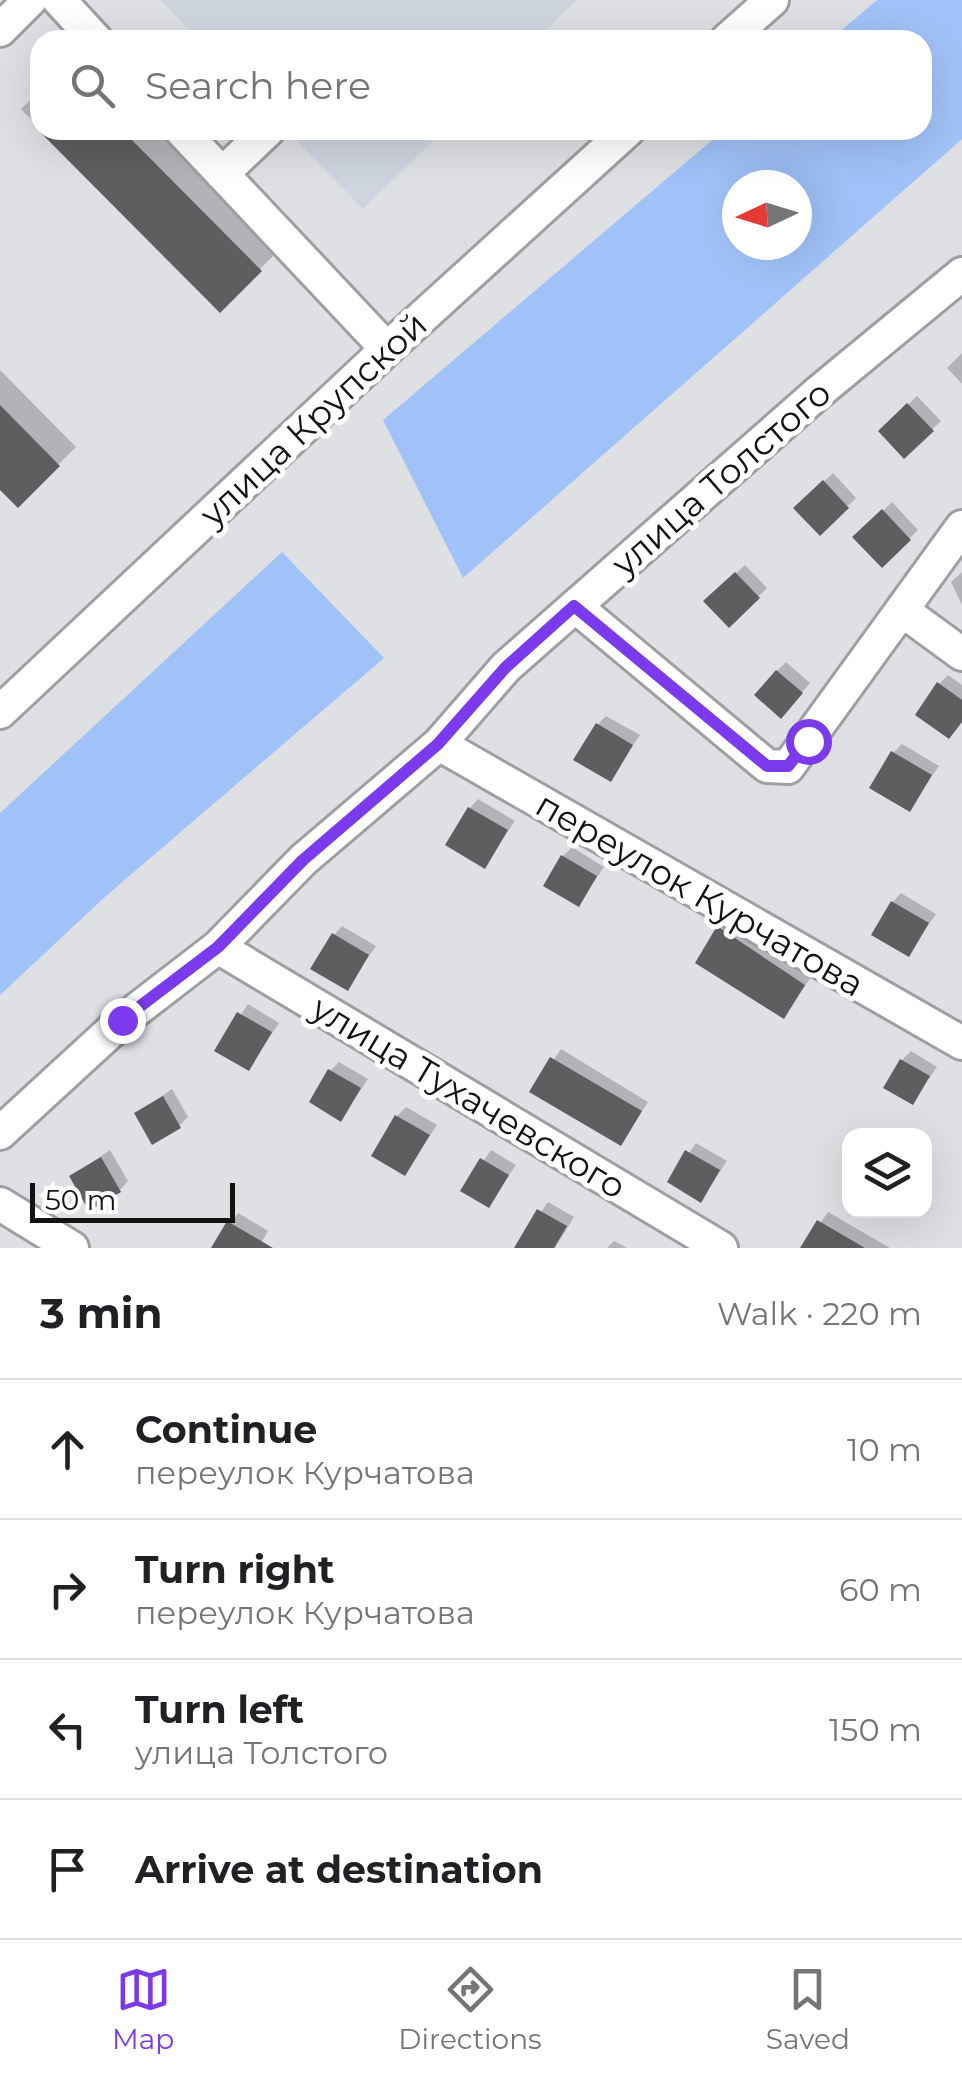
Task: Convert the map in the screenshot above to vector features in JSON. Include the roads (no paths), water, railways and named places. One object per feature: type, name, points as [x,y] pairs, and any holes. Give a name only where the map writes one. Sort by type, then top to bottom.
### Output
[{"type":"street","points":[[0,30],[30,0]]},
{"type":"street","points":[[59,0],[87,30]]},
{"type":"street","points":[[739,30],[772,0]]},
{"type":"street","points":[[190,140],[387,348]]},
{"type":"street","points":[[222,174],[258,140]]},
{"type":"street","name":"улица Крупской","points":[[0,712],[387,348],[617,140]]},
{"type":"street","name":"улица Толстого","points":[[0,1133],[122,1020],[218,947],[303,860],[438,744],[506,667],[574,606],[820,391],[962,274]]},
{"type":"street","points":[[574,606],[767,766],[788,766],[962,527]]},
{"type":"street","points":[[903,611],[962,654]]},
{"type":"street","name":"переулок Курчатова","points":[[438,744],[962,1044]]},
{"type":"street","name":"улица Тухачевского","points":[[218,947],[721,1248]]},
{"type":"street","points":[[0,1204],[72,1248]]}]
